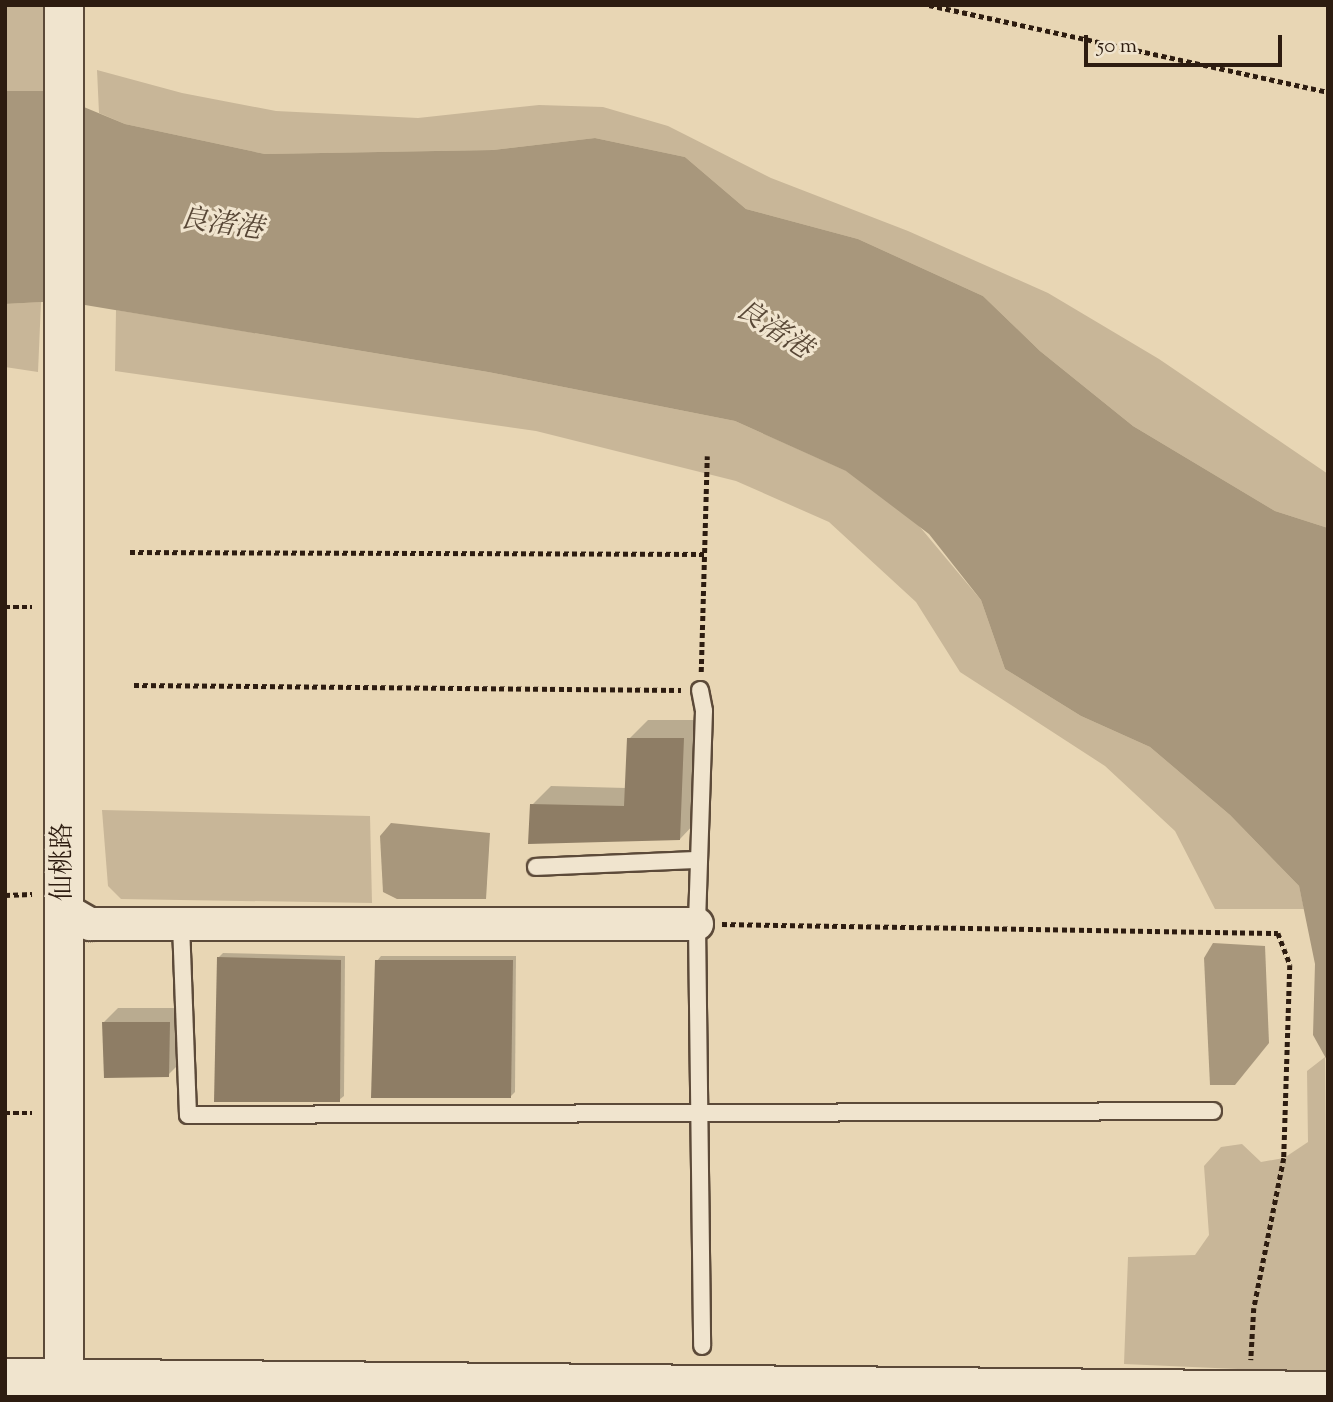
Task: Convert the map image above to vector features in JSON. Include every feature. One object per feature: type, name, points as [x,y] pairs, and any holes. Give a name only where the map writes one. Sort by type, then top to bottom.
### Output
[{"type":"street","name":"仙桃路","points":[[64,5],[64,1387]]},
{"type":"street","points":[[64,909],[90,924],[697,924]]},
{"type":"street","points":[[5,1378],[64,1387],[1328,1391]]},
{"type":"lane","points":[[700,690],[704,711],[697,924],[702,1346]]},
{"type":"lane","points":[[536,867],[699,860]]},
{"type":"lane","points":[[180,924],[188,1115],[1213,1111]]},
{"type":"path","points":[[929,5],[1328,92]]},
{"type":"path","points":[[134,685],[700,690],[707,456]]},
{"type":"path","points":[[130,552],[704,555]]},
{"type":"path","points":[[697,924],[1278,933],[1290,965],[1284,1158],[1254,1308],[1250,1391]]},
{"type":"shaded area","points":[[5,5],[46,5],[45,91],[5,91]]},
{"type":"shaded area","points":[[97,70],[182,93],[276,111],[418,118],[539,105],[603,107],[668,126],[771,178],[908,231],[1048,293],[1159,359],[1328,474],[1328,528],[1275,511],[1133,426],[1040,351],[983,296],[858,239],[746,209],[685,157],[595,138],[493,150],[265,154],[125,124],[99,113]]},
{"type":"shaded area","points":[[41,302],[38,372],[5,367],[5,304]]},
{"type":"shaded area","points":[[116,310],[488,372],[735,421],[889,490],[981,600],[1005,669],[1081,716],[1150,747],[1230,815],[1299,886],[1304,909],[1215,909],[1175,831],[1105,766],[960,672],[916,602],[829,522],[736,481],[536,431],[115,371]]},
{"type":"shaded area","points":[[102,810],[370,816],[372,903],[121,899],[108,886]]},
{"type":"shaded area","points":[[1325,1057],[1328,1373],[1124,1364],[1128,1257],[1195,1255],[1209,1235],[1204,1166],[1221,1147],[1242,1144],[1261,1162],[1284,1158],[1308,1142],[1307,1071]]},
{"type":"water","name":"良渚港","points":[[5,91],[45,91],[125,124],[265,154],[493,150],[595,138],[685,157],[746,209],[858,239],[983,296],[1040,351],[1133,426],[1275,511],[1328,528],[1328,1062],[1313,1035],[1315,964],[1299,886],[1230,815],[1150,747],[1081,716],[1005,669],[981,600],[929,534],[846,471],[735,421],[488,372],[61,301],[5,304]]},
{"type":"water","points":[[391,823],[490,833],[486,899],[397,899],[383,892],[380,836]]},
{"type":"water","points":[[1213,943],[1265,946],[1269,1043],[1235,1085],[1210,1085],[1204,958]]},
{"type":"building","points":[[627,738],[684,738],[680,840],[528,844],[530,804],[624,806]]},
{"type":"building","points":[[217,957],[341,960],[340,1102],[214,1102]]},
{"type":"building","points":[[375,960],[513,960],[511,1098],[371,1098]]},
{"type":"building","points":[[102,1022],[170,1022],[169,1077],[104,1078]]}]
